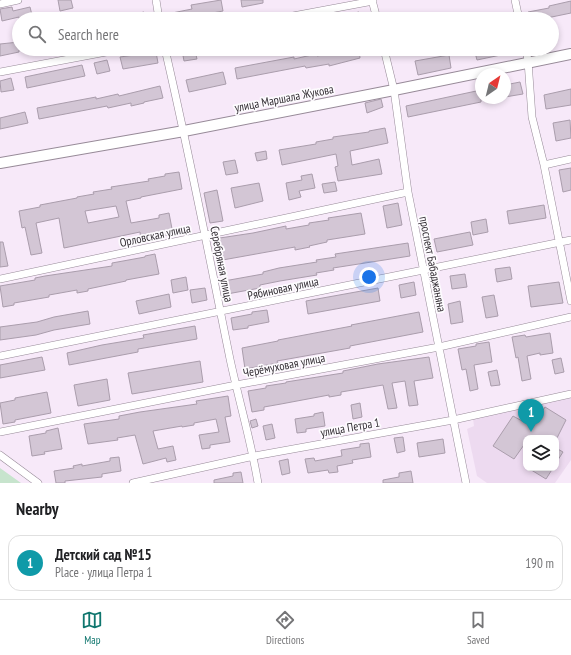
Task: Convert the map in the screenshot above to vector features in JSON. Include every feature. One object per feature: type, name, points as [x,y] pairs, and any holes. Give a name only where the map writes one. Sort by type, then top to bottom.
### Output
[{"type":"main road","name":"улица Маршала Жукова","points":[[559,56],[571,54]]},
{"type":"main road","name":"улица Маршала Жукова","points":[[0,163],[184,131],[559,56]]},
{"type":"street","points":[[0,4],[18,0]]},
{"type":"street","points":[[156,0],[158,12]]},
{"type":"street","points":[[312,12],[372,0],[375,12]]},
{"type":"street","points":[[515,0],[518,12]]},
{"type":"street","points":[[0,72],[85,56]]},
{"type":"street","name":"Серебряная улица","points":[[167,56],[184,131],[220,312],[236,385],[254,456],[258,483]]},
{"type":"street","name":"проспект Бабаджаняна","points":[[386,56],[394,90],[408,192],[466,483]]},
{"type":"street","points":[[527,56],[532,117],[544,165],[571,301]]},
{"type":"street","points":[[544,165],[571,159]]},
{"type":"street","name":"Орловская улица","points":[[0,279],[408,192]]},
{"type":"street","name":"Рябиновая улица","points":[[0,356],[571,240]]},
{"type":"street","name":"Черёмуховая улица","points":[[0,432],[236,385],[439,347],[571,317]]},
{"type":"street","name":"улица Петра 1","points":[[133,483],[254,456],[453,420],[571,394]]},
{"type":"street","points":[[0,455],[38,483]]},
{"type":"shaded area","points":[[571,397],[571,460],[555,483],[487,483],[477,476],[467,429],[474,426],[473,418]]},
{"type":"green space","points":[[0,468],[21,483],[0,483]]},
{"type":"building","points":[[58,0],[71,0],[73,8],[60,11]]},
{"type":"building","points":[[221,0],[223,11],[177,12],[192,9],[191,5]]},
{"type":"building","points":[[241,0],[263,0],[263,3],[242,7]]},
{"type":"building","points":[[571,1],[571,13],[559,15],[559,12],[528,12],[549,8],[549,6]]},
{"type":"building","points":[[12,7],[13,11],[30,7],[31,12],[12,12],[12,19],[2,21],[0,9]]},
{"type":"building","points":[[12,43],[12,53],[0,56],[0,44]]},
{"type":"building","points":[[157,56],[158,63],[123,69],[120,57]]},
{"type":"building","points":[[183,56],[196,56],[197,59],[184,61]]},
{"type":"building","points":[[307,56],[360,56],[360,58],[329,66],[329,64],[306,68],[305,66],[237,79],[235,68],[294,57],[294,59]]},
{"type":"building","points":[[449,56],[451,68],[418,75],[415,61]]},
{"type":"building","points":[[476,56],[496,56],[477,60]]},
{"type":"building","points":[[107,60],[110,71],[97,74],[94,63]]},
{"type":"building","points":[[82,65],[85,76],[27,88],[25,77]]},
{"type":"building","points":[[223,72],[226,84],[189,92],[186,80]]},
{"type":"building","points":[[11,78],[14,90],[1,92],[0,81]]},
{"type":"building","points":[[520,82],[523,94],[511,96],[511,84]]},
{"type":"building","points":[[160,86],[163,98],[131,106],[131,103],[108,108],[107,106],[39,119],[37,108],[96,97],[96,99],[118,94],[119,96]]},
{"type":"building","points":[[571,89],[571,105],[546,109],[544,95]]},
{"type":"building","points":[[475,91],[475,103],[408,117],[406,106]]},
{"type":"building","points":[[381,99],[383,107],[367,113],[365,103]]},
{"type":"building","points":[[25,112],[28,123],[0,129],[0,118]]},
{"type":"building","points":[[570,120],[571,138],[556,141],[553,123]]},
{"type":"building","points":[[385,128],[388,143],[350,151],[352,165],[379,159],[382,174],[338,181],[335,167],[338,166],[336,154],[282,165],[279,150],[316,144],[316,142],[333,139],[333,137],[369,132]]},
{"type":"building","points":[[266,151],[267,159],[257,161],[255,153]]},
{"type":"building","points":[[235,160],[238,173],[226,175],[223,162]]},
{"type":"building","points":[[571,168],[571,190],[563,192],[559,170]]},
{"type":"building","points":[[179,172],[182,189],[126,201],[131,223],[159,218],[159,215],[169,213],[173,234],[141,241],[140,232],[64,248],[59,218],[36,223],[42,253],[31,255],[25,227],[22,228],[19,211],[40,207],[40,205],[94,194],[93,192],[112,189],[111,187],[149,181],[148,179],[165,176],[165,174]],"holes":[[[116,206],[119,217],[88,223],[85,211]]]},
{"type":"building","points":[[312,174],[315,188],[299,191],[301,197],[289,200],[286,183],[302,180],[301,176]]},
{"type":"building","points":[[335,182],[337,191],[324,193],[322,184]]},
{"type":"building","points":[[259,183],[263,201],[235,208],[231,188]]},
{"type":"building","points":[[217,190],[223,221],[210,223],[204,193]]},
{"type":"building","points":[[398,203],[402,225],[387,228],[383,206]]},
{"type":"building","points":[[544,205],[546,218],[509,224],[507,211]]},
{"type":"building","points":[[361,213],[365,234],[327,240],[327,242],[295,250],[295,247],[217,261],[213,239],[286,226],[286,229],[309,225],[309,223],[329,220],[328,218]]},
{"type":"building","points":[[486,219],[488,232],[473,235],[471,222]]},
{"type":"building","points":[[470,232],[473,245],[437,252],[434,239]]},
{"type":"building","points":[[0,242],[3,242],[8,266],[0,267]]},
{"type":"building","points":[[408,243],[410,256],[333,268],[334,270],[316,273],[317,275],[260,285],[260,288],[227,294],[224,281],[263,274],[263,272],[279,268],[317,262],[316,260],[336,257],[335,254]]},
{"type":"building","points":[[155,254],[159,274],[88,289],[88,291],[77,293],[77,290],[49,295],[49,297],[14,303],[14,305],[3,307],[0,286],[35,280],[35,278],[45,276],[112,266],[112,263]]},
{"type":"building","points":[[510,267],[512,279],[497,282],[495,269]]},
{"type":"building","points":[[465,274],[467,287],[452,289],[450,276]]},
{"type":"building","points":[[186,277],[188,290],[173,293],[171,280]]},
{"type":"building","points":[[414,282],[416,295],[401,298],[399,285]]},
{"type":"building","points":[[559,282],[563,303],[531,307],[528,286]]},
{"type":"building","points":[[205,288],[207,300],[192,303],[190,290]]},
{"type":"building","points":[[378,288],[380,301],[308,314],[306,301]]},
{"type":"building","points":[[169,294],[171,307],[139,314],[136,301]]},
{"type":"building","points":[[494,295],[498,316],[486,318],[482,297]]},
{"type":"building","points":[[460,301],[463,322],[451,324],[448,304]]},
{"type":"building","points":[[267,310],[269,322],[248,326],[248,328],[233,330],[231,318],[252,314],[252,312]]},
{"type":"building","points":[[88,311],[90,324],[54,330],[36,335],[0,340],[0,327],[37,322],[54,317]]},
{"type":"building","points":[[419,312],[423,332],[350,346],[350,348],[277,361],[278,363],[245,369],[242,348]]},
{"type":"building","points":[[195,326],[197,339],[138,349],[138,352],[69,365],[67,353],[144,338],[143,335]]},
{"type":"building","points":[[550,333],[553,353],[540,355],[540,353],[527,356],[531,379],[522,381],[518,357],[516,358],[512,337],[525,335],[526,337]]},
{"type":"building","points":[[489,342],[492,362],[474,365],[478,389],[470,391],[466,369],[462,370],[458,349]]},
{"type":"building","points":[[42,357],[45,370],[0,378],[0,365]]},
{"type":"building","points":[[429,357],[433,378],[414,381],[418,405],[409,406],[405,381],[392,383],[397,408],[388,409],[383,385],[341,392],[341,395],[329,397],[329,395],[264,407],[264,410],[252,412],[248,391],[266,388],[266,386],[286,382],[343,373],[343,371],[378,364]]},
{"type":"building","points":[[561,358],[564,372],[555,374],[552,360]]},
{"type":"building","points":[[200,361],[203,382],[132,394],[128,373]]},
{"type":"building","points":[[497,370],[500,385],[491,386],[488,372]]},
{"type":"building","points":[[107,379],[110,400],[78,406],[74,385]]},
{"type":"building","points":[[47,392],[51,413],[15,420],[15,422],[3,424],[0,403],[15,400],[15,398]]},
{"type":"building","points":[[228,396],[231,416],[225,417],[230,442],[210,445],[210,448],[202,449],[199,435],[219,432],[216,419],[194,423],[194,425],[153,431],[158,449],[173,446],[176,460],[167,462],[166,458],[143,464],[135,435],[117,438],[118,440],[88,444],[84,424],[119,419],[119,416],[140,412],[197,404],[196,401]]},
{"type":"building","points":[[360,403],[362,417],[353,419],[351,405]]},
{"type":"building","points":[[545,407],[566,420],[558,435],[523,435],[523,446],[514,459],[493,446],[513,416],[533,427]]},
{"type":"building","points":[[323,412],[325,426],[306,429],[306,432],[297,433],[295,419],[314,416],[314,414]]},
{"type":"building","points":[[256,419],[258,426],[252,428],[250,421]]},
{"type":"building","points":[[272,424],[275,438],[266,440],[263,426]]},
{"type":"building","points":[[58,428],[62,449],[32,456],[29,436],[46,433],[46,431]]},
{"type":"building","points":[[403,437],[405,451],[397,453],[394,438]]},
{"type":"building","points":[[443,439],[445,453],[419,457],[417,443]]},
{"type":"building","points":[[369,443],[371,457],[352,460],[353,463],[337,466],[338,472],[329,473],[328,470],[308,473],[305,459],[314,458],[315,461],[342,456],[341,450],[360,447],[360,444]]},
{"type":"building","points":[[559,450],[563,452],[559,458]]},
{"type":"building","points":[[119,457],[121,471],[102,474],[102,477],[56,483],[54,471],[74,468],[73,466],[82,464],[82,466],[110,461],[110,458]]},
{"type":"building","points":[[288,459],[290,473],[282,475],[279,461]]},
{"type":"building","points":[[411,471],[413,483],[383,483],[383,480],[399,477],[399,473]]},
{"type":"building","points":[[533,471],[551,471],[546,479]]},
{"type":"building","points":[[241,472],[243,483],[214,483],[214,480],[233,476],[233,473]]},
{"type":"place","name":"Детский сад №15","points":[[531,432]]}]
